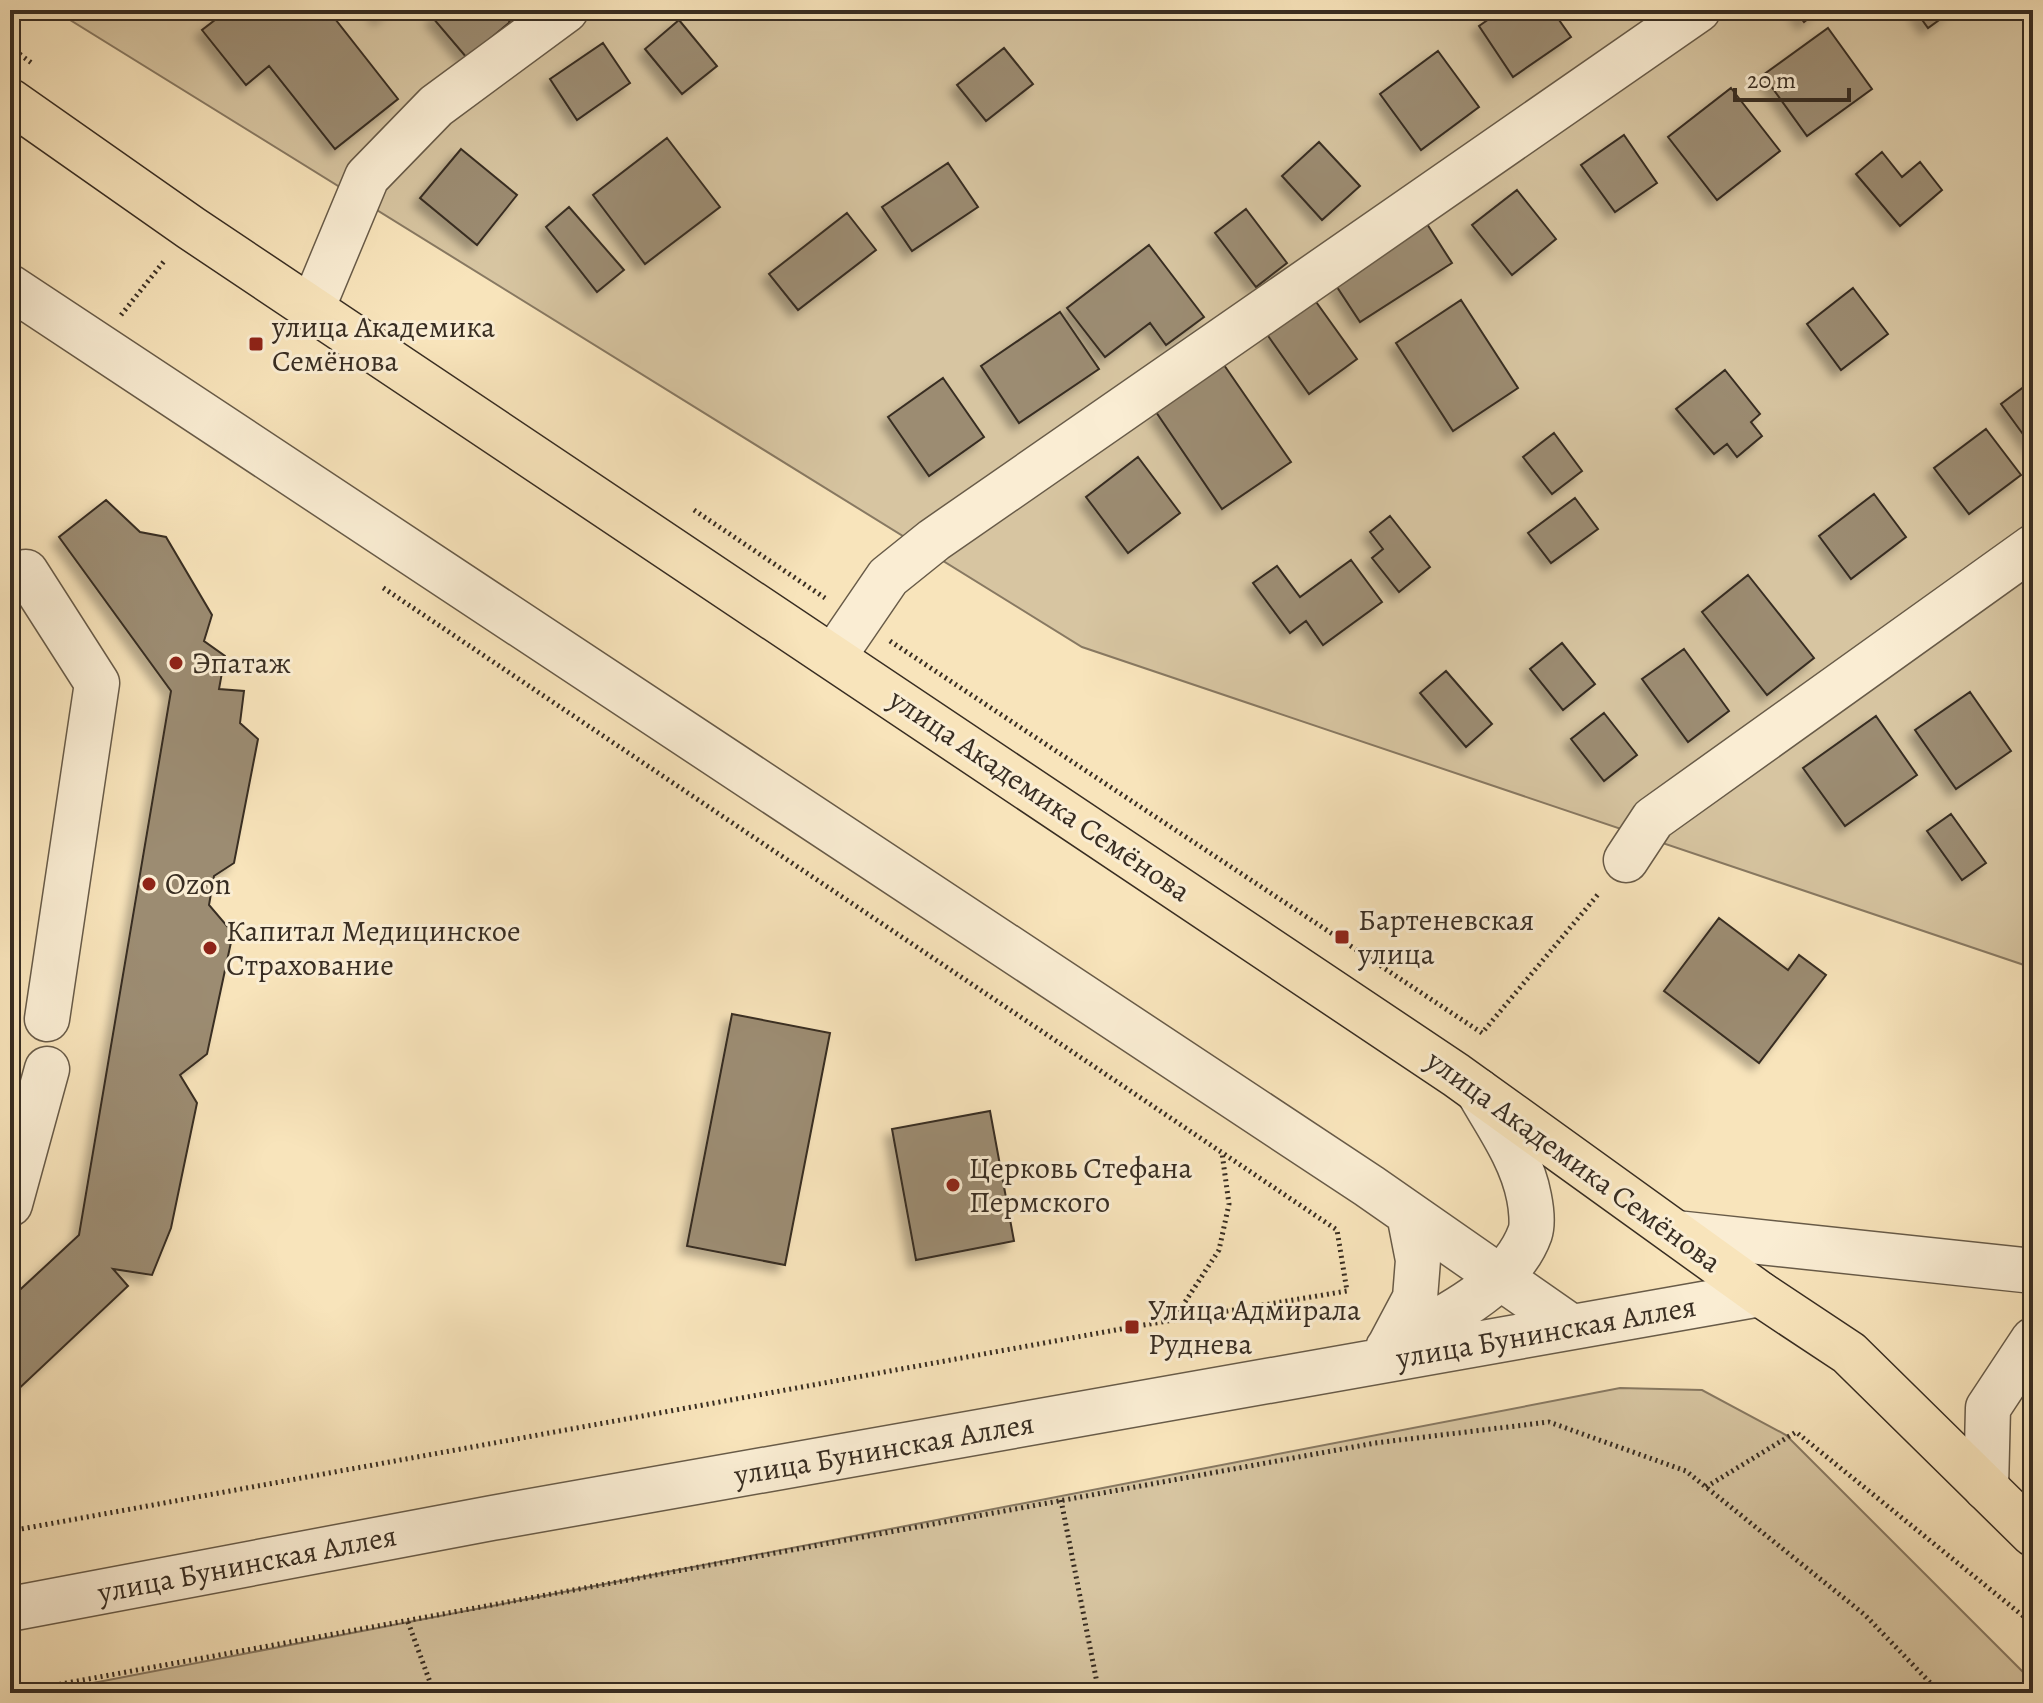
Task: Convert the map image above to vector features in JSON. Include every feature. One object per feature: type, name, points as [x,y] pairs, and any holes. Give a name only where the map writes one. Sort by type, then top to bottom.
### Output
[{"type":"main road","name":"улица Академика Семёнова","points":[[10,101],[191,228],[834,656],[1478,1091],[1760,1294],[1849,1353],[2033,1534]]},
{"type":"street","points":[[312,309],[367,177],[436,106],[566,10]]},
{"type":"street","points":[[834,656],[888,577],[934,540],[1698,10]]},
{"type":"street","points":[[17,302],[1409,1214],[1570,1326]]},
{"type":"street","points":[[1626,860],[1653,819],[2033,547]]},
{"type":"street","points":[[15,568],[97,683],[47,1019]]},
{"type":"street","points":[[10,1204],[47,1069]]},
{"type":"street","points":[[1374,1357],[1458,1310],[1514,1264],[1531,1231],[1529,1196],[1518,1162],[1478,1091]]},
{"type":"street","points":[[1374,1357],[1415,1298],[1418,1260],[1409,1214]]},
{"type":"street","points":[[1676,1233],[2033,1271]]},
{"type":"street","name":"улица Бунинская Аллея","points":[[10,1609],[1374,1357],[1760,1294]]},
{"type":"street","points":[[1986,1488],[1988,1408],[2033,1340]]},
{"type":"path","points":[[10,1531],[1132,1327],[1347,1291],[1337,1230],[373,581]]},
{"type":"path","points":[[1482,1033],[1626,860]]},
{"type":"path","points":[[1172,1322],[1219,1250],[1229,1204],[1222,1152]]},
{"type":"path","points":[[12,1693],[1375,1443],[1549,1422],[1686,1471],[1865,1615],[1940,1693]]},
{"type":"path","points":[[1706,1487],[1796,1432],[2033,1624]]},
{"type":"path","points":[[1061,1500],[1099,1693]]},
{"type":"path","points":[[408,1622],[434,1693]]},
{"type":"shaded area","points":[[54,10],[2033,10],[2033,968],[1082,647]]},
{"type":"shaded area","points":[[1620,1388],[1702,1390],[1786,1435],[2033,1682],[2033,1693],[41,1693]]},
{"type":"building","points":[[228,10],[328,10],[398,99],[335,149],[269,66],[246,85],[202,30]]},
{"type":"building","points":[[374,10],[391,10],[380,18]]},
{"type":"building","points":[[441,10],[500,10],[510,22],[467,58],[432,17]]},
{"type":"building","points":[[1502,10],[1552,10],[1571,37],[1513,77],[1479,26]]},
{"type":"building","points":[[1795,10],[1819,10],[1804,22]]},
{"type":"building","points":[[1915,10],[1953,10],[1928,28]]},
{"type":"building","points":[[679,20],[717,66],[682,94],[645,49]]},
{"type":"building","points":[[1828,28],[1872,89],[1807,136],[1763,75]]},
{"type":"building","points":[[603,43],[630,83],[577,120],[550,79]]},
{"type":"building","points":[[1004,48],[1033,84],[986,121],[957,85]]},
{"type":"building","points":[[1438,51],[1479,107],[1421,150],[1380,94]]},
{"type":"building","points":[[1731,88],[1780,151],[1717,200],[1668,137]]},
{"type":"building","points":[[1624,135],[1657,183],[1615,212],[1581,165]]},
{"type":"building","points":[[667,138],[720,207],[645,264],[593,195]]},
{"type":"building","points":[[1319,142],[1360,186],[1322,220],[1282,176]]},
{"type":"building","points":[[461,149],[517,195],[477,245],[420,198]]},
{"type":"building","points":[[1882,152],[1902,177],[1920,162],[1942,190],[1900,226],[1856,174]]},
{"type":"building","points":[[948,163],[978,207],[912,251],[882,207]]},
{"type":"building","points":[[1517,190],[1556,239],[1512,275],[1472,225]]},
{"type":"building","points":[[569,207],[624,270],[597,292],[546,227]]},
{"type":"building","points":[[1246,209],[1287,263],[1256,287],[1215,233]]},
{"type":"building","points":[[847,213],[876,250],[798,310],[769,274]]},
{"type":"building","points":[[1427,224],[1452,263],[1360,322],[1335,284]]},
{"type":"building","points":[[1149,245],[1204,317],[1166,345],[1150,323],[1105,357],[1067,308]]},
{"type":"building","points":[[1853,288],[1888,334],[1841,370],[1807,324]]},
{"type":"building","points":[[1314,299],[1357,359],[1309,394],[1266,333]]},
{"type":"building","points":[[1461,300],[1518,388],[1453,431],[1396,343]]},
{"type":"building","points":[[1060,312],[1099,369],[1019,423],[981,366]]},
{"type":"building","points":[[1224,365],[1291,462],[1222,509],[1156,412]]},
{"type":"building","points":[[1725,370],[1760,414],[1751,422],[1762,436],[1737,457],[1727,444],[1714,454],[1676,409]]},
{"type":"building","points":[[943,378],[984,437],[929,476],[888,417]]},
{"type":"building","points":[[2033,380],[2033,448],[2001,404]]},
{"type":"building","points":[[1986,429],[2021,475],[1969,514],[1934,468]]},
{"type":"building","points":[[1554,433],[1582,471],[1552,494],[1523,457]]},
{"type":"building","points":[[1138,457],[1180,513],[1128,553],[1086,497]]},
{"type":"building","points":[[1874,494],[1906,537],[1851,579],[1819,536]]},
{"type":"building","points":[[1575,498],[1598,529],[1551,563],[1528,533]]},
{"type":"building","points":[[106,500],[140,532],[166,537],[212,615],[204,641],[225,656],[219,689],[244,691],[240,723],[258,739],[234,863],[214,876],[209,905],[233,933],[207,1054],[180,1075],[197,1103],[171,1228],[152,1275],[113,1269],[128,1286],[10,1397],[10,1299],[79,1235],[171,691],[59,537]]},
{"type":"building","points":[[1390,516],[1430,567],[1399,592],[1372,558],[1383,549],[1370,532]]},
{"type":"building","points":[[1351,560],[1382,602],[1323,645],[1306,621],[1290,633],[1253,583],[1277,566],[1300,597]]},
{"type":"building","points":[[1748,575],[1814,658],[1767,695],[1702,612]]},
{"type":"building","points":[[1562,643],[1595,684],[1563,710],[1530,669]]},
{"type":"building","points":[[1684,649],[1729,711],[1688,742],[1642,679]]},
{"type":"building","points":[[1446,671],[1492,724],[1466,747],[1420,693]]},
{"type":"building","points":[[1970,692],[2011,751],[1956,789],[1915,730]]},
{"type":"building","points":[[1604,713],[1637,755],[1604,781],[1571,739]]},
{"type":"building","points":[[1876,716],[1917,775],[1845,826],[1803,768]]},
{"type":"building","points":[[1951,814],[1986,863],[1962,880],[1927,831]]},
{"type":"building","points":[[1719,918],[1788,970],[1799,955],[1826,975],[1759,1063],[1664,991]]},
{"type":"building","points":[[732,1014],[830,1033],[785,1265],[687,1246]]},
{"type":"building","name":"Церковь Стефана Пермского","points":[[990,1111],[1014,1241],[916,1260],[892,1129]]},
{"type":"place","name":"улица Академика Семёнова","points":[[256,344]]},
{"type":"place","name":"Эпатаж","points":[[176,663]]},
{"type":"place","name":"Ozon","points":[[149,884]]},
{"type":"place","name":"Бартеневская улица","points":[[1342,937]]},
{"type":"place","name":"Капитал Медицинское Страхование","points":[[210,948]]},
{"type":"place","name":"Церковь Стефана Пермского","points":[[953,1185]]},
{"type":"place","name":"Улица Адмирала Руднева","points":[[1132,1327]]}]
